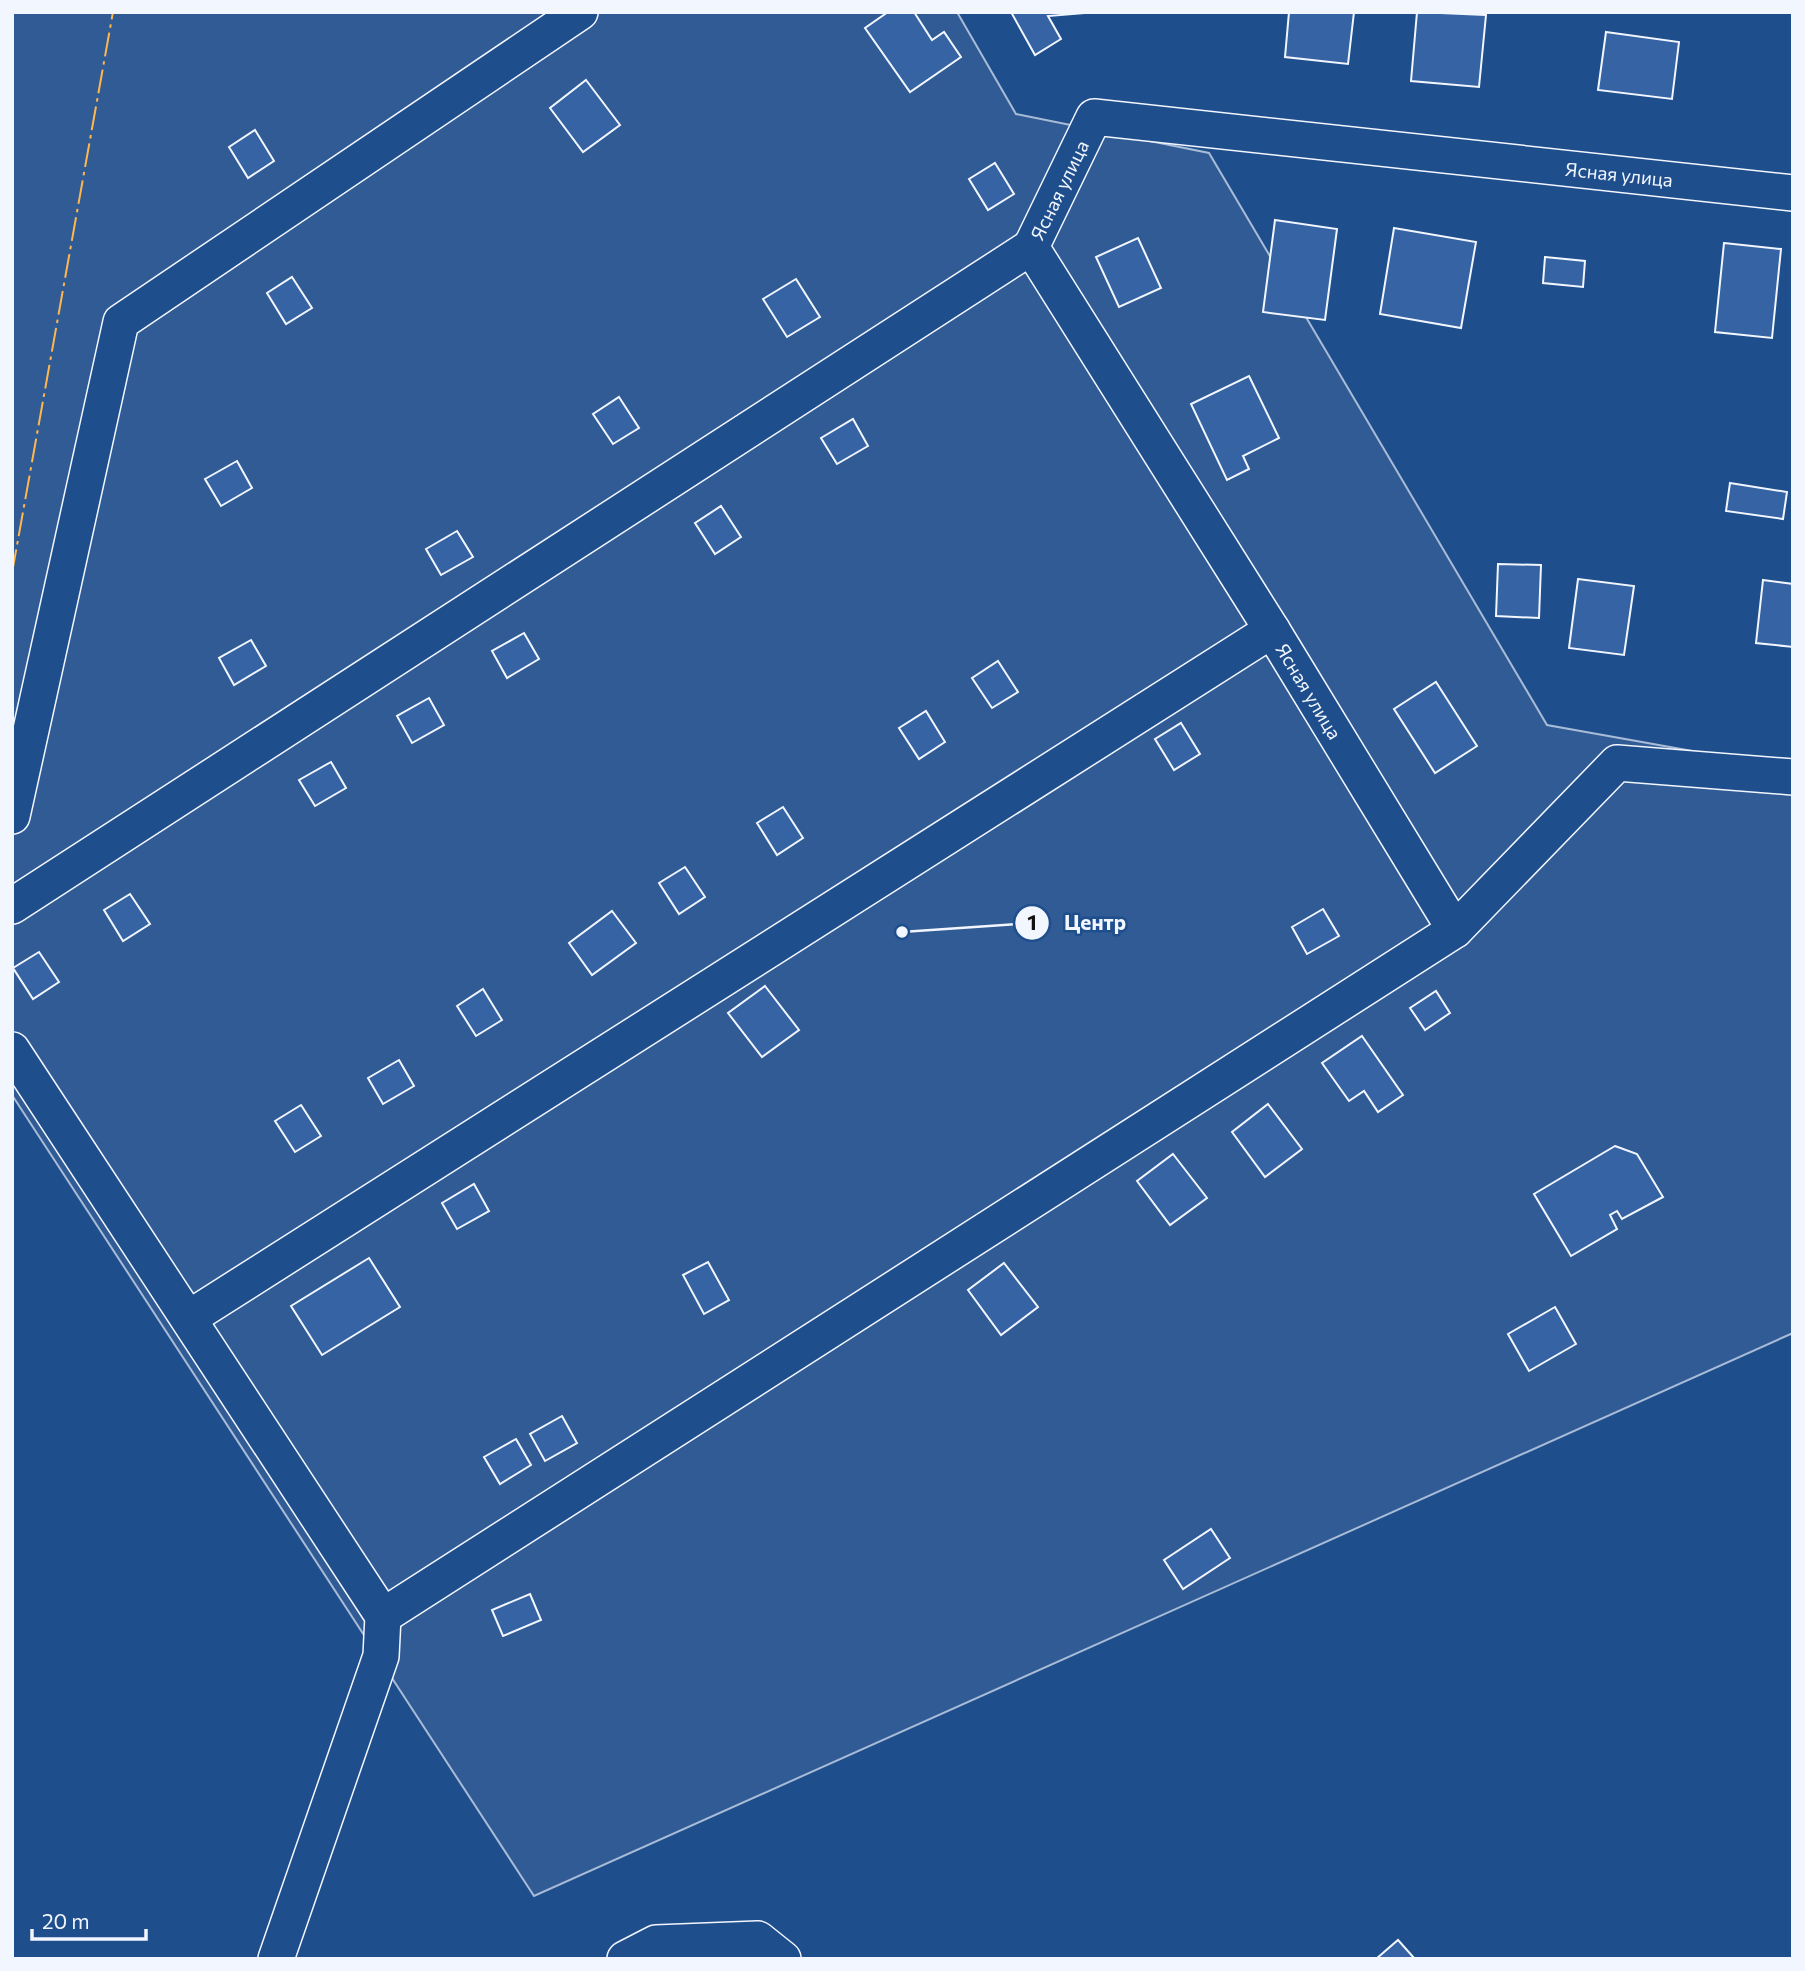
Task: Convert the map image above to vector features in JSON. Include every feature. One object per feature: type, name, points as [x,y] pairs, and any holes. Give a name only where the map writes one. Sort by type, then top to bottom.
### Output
[{"type":"street","points":[[12,816],[121,322],[580,12]]},
{"type":"street","name":"Ясная улица","points":[[1455,930],[1272,630],[1031,247],[1094,117],[1793,193]]},
{"type":"street","points":[[12,906],[1031,247]]},
{"type":"street","points":[[189,1318],[1272,630]]},
{"type":"street","points":[[383,1616],[1455,930],[1617,763],[1793,776]]},
{"type":"street","points":[[12,1050],[383,1616],[381,1656],[276,1959]]},
{"type":"street","points":[[625,1959],[656,1943],[758,1939],[783,1959]]},
{"type":"shaded area","points":[[12,12],[957,12],[1016,114],[1209,153],[1547,725],[1793,769],[1793,1333],[534,1896],[12,1095]]},
{"type":"building","points":[[888,12],[914,12],[932,40],[944,32],[961,57],[910,92],[865,28]]},
{"type":"building","points":[[1011,12],[1097,12],[1048,16],[1061,39],[1035,55]]},
{"type":"building","points":[[1289,12],[1354,12],[1348,64],[1285,57]]},
{"type":"building","points":[[1417,12],[1486,15],[1479,87],[1411,81]]},
{"type":"building","points":[[1606,32],[1679,42],[1672,99],[1598,90]]},
{"type":"building","points":[[586,80],[620,125],[583,152],[550,108]]},
{"type":"building","points":[[255,130],[274,161],[248,178],[229,147]]},
{"type":"building","points":[[995,163],[1014,194],[988,210],[969,179]]},
{"type":"building","points":[[1275,220],[1337,229],[1325,320],[1263,312]]},
{"type":"building","points":[[1394,228],[1476,242],[1461,328],[1380,314]]},
{"type":"building","points":[[1138,238],[1161,288],[1119,307],[1096,257]]},
{"type":"building","points":[[1724,243],[1781,249],[1772,338],[1715,332]]},
{"type":"building","points":[[1545,257],[1585,261],[1583,287],[1543,283]]},
{"type":"building","points":[[292,277],[312,308],[286,324],[267,293]]},
{"type":"building","points":[[796,279],[820,317],[787,337],[763,299]]},
{"type":"building","points":[[1249,376],[1279,438],[1243,456],[1249,469],[1227,480],[1191,404]]},
{"type":"building","points":[[619,397],[639,428],[613,444],[593,414]]},
{"type":"building","points":[[853,419],[868,446],[837,464],[821,438]]},
{"type":"building","points":[[237,461],[252,488],[221,506],[205,479]]},
{"type":"building","points":[[1730,483],[1787,492],[1783,519],[1726,511]]},
{"type":"building","points":[[721,506],[741,537],[715,554],[695,523]]},
{"type":"building","points":[[457,531],[473,557],[441,575],[426,549]]},
{"type":"building","points":[[1498,564],[1541,565],[1539,618],[1496,616]]},
{"type":"building","points":[[1578,579],[1634,586],[1624,655],[1569,648]]},
{"type":"building","points":[[1763,580],[1793,584],[1793,647],[1756,643]]},
{"type":"building","points":[[524,633],[539,659],[507,678],[492,651]]},
{"type":"building","points":[[251,640],[266,666],[234,685],[219,658]]},
{"type":"building","points":[[998,661],[1018,692],[992,708],[972,678]]},
{"type":"building","points":[[1436,682],[1477,746],[1435,773],[1394,709]]},
{"type":"building","points":[[429,698],[444,725],[412,743],[397,716]]},
{"type":"building","points":[[926,711],[945,742],[919,759],[899,728]]},
{"type":"building","points":[[1181,723],[1200,754],[1174,770],[1155,739]]},
{"type":"building","points":[[331,762],[346,788],[315,806],[299,780]]},
{"type":"building","points":[[783,807],[803,838],[777,855],[757,823]]},
{"type":"building","points":[[685,867],[705,897],[679,914],[659,883]]},
{"type":"building","points":[[130,894],[150,924],[123,941],[104,910]]},
{"type":"building","points":[[1323,909],[1339,936],[1307,954],[1292,927]]},
{"type":"building","points":[[612,911],[636,943],[592,975],[569,943]]},
{"type":"building","points":[[39,952],[59,982],[33,999],[13,968]]},
{"type":"building","points":[[765,986],[799,1030],[762,1057],[728,1013]]},
{"type":"building","points":[[483,989],[502,1020],[476,1036],[457,1006]]},
{"type":"building","points":[[1436,991],[1450,1013],[1425,1030],[1410,1008]]},
{"type":"building","points":[[1362,1036],[1403,1095],[1378,1112],[1364,1091],[1349,1101],[1322,1063]]},
{"type":"building","points":[[399,1060],[414,1086],[383,1104],[368,1078]]},
{"type":"building","points":[[1268,1104],[1302,1149],[1265,1177],[1232,1132]]},
{"type":"building","points":[[301,1105],[321,1136],[295,1152],[275,1121]]},
{"type":"building","points":[[1615,1146],[1637,1154],[1663,1197],[1622,1219],[1617,1211],[1610,1215],[1617,1229],[1571,1256],[1534,1194]]},
{"type":"building","points":[[1173,1154],[1207,1198],[1170,1225],[1137,1181]]},
{"type":"building","points":[[474,1184],[489,1211],[457,1229],[442,1203]]},
{"type":"building","points":[[369,1258],[400,1307],[322,1355],[291,1306]]},
{"type":"building","points":[[708,1262],[729,1300],[704,1314],[683,1275]]},
{"type":"building","points":[[1004,1263],[1038,1307],[1001,1335],[968,1290]]},
{"type":"building","points":[[1555,1307],[1576,1344],[1529,1371],[1508,1334]]},
{"type":"building","points":[[562,1416],[577,1443],[545,1461],[530,1434]]},
{"type":"building","points":[[516,1439],[531,1465],[500,1484],[484,1457]]},
{"type":"building","points":[[1211,1529],[1230,1558],[1183,1589],[1164,1560]]},
{"type":"building","points":[[530,1594],[541,1620],[503,1636],[492,1610]]},
{"type":"building","points":[[1398,1940],[1415,1959],[1376,1959]]},
{"type":"power","points":[[12,573],[113,12]]},
{"type":"place","name":"Центр","points":[[902,932]]}]
